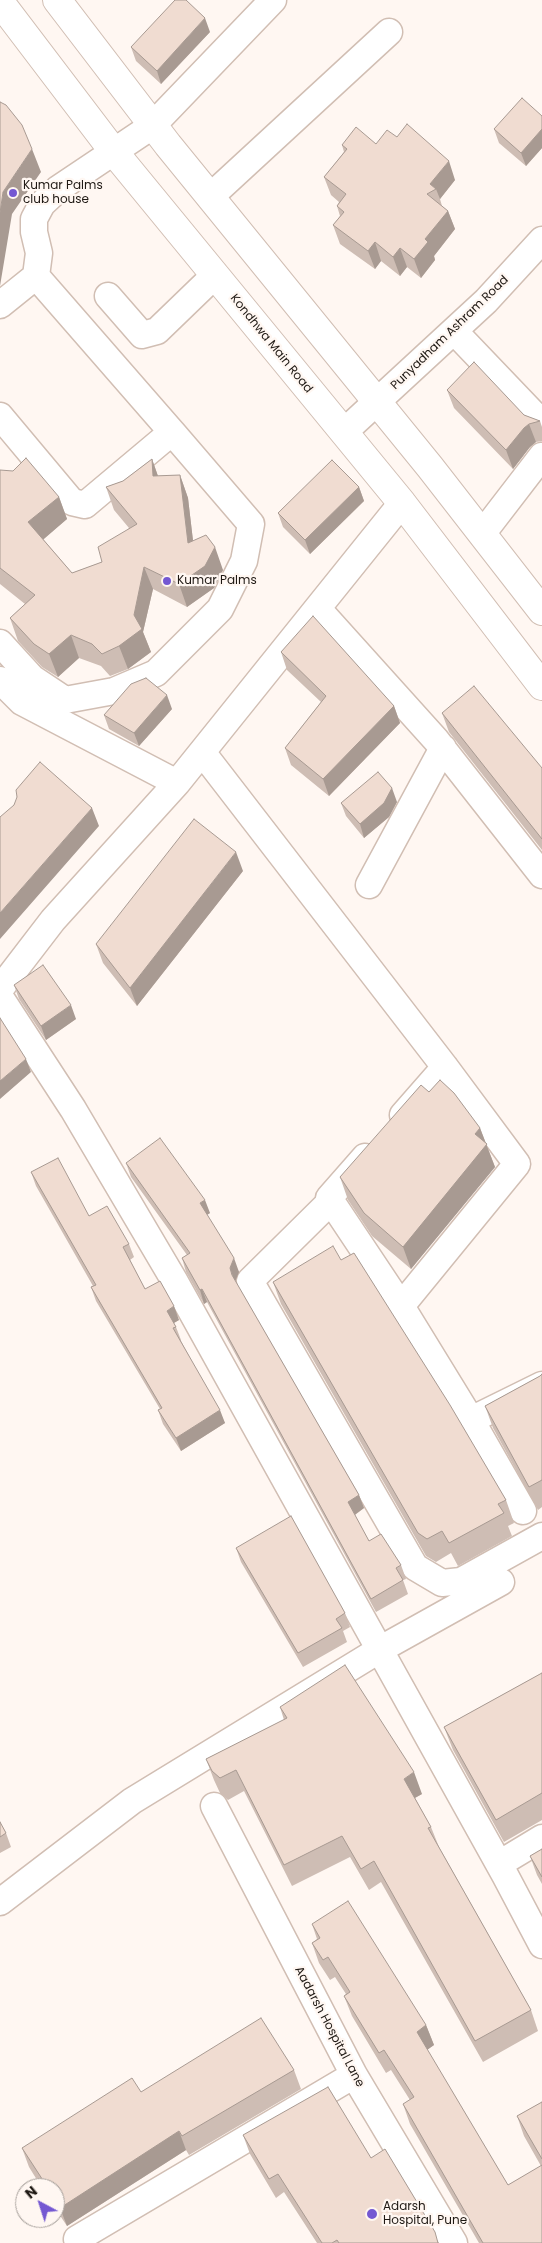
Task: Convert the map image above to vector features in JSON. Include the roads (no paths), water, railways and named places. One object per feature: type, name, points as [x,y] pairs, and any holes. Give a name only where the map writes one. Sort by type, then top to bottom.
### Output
[{"type":"main road","points":[[57,0],[152,126],[377,402],[542,611]]},
{"type":"main road","name":"Kondhwa Main Road","points":[[0,2],[114,152],[402,503],[542,686]]},
{"type":"street","points":[[0,305],[36,276],[39,254],[34,232],[34,219],[42,204],[58,189],[152,126],[273,0]]},
{"type":"street","points":[[210,197],[389,32]]},
{"type":"street","name":"Punyadham Ashram Road","points":[[344,432],[486,301],[542,240]]},
{"type":"street","points":[[108,296],[142,335],[156,332],[215,275]]},
{"type":"street","points":[[0,643],[32,678],[64,700],[114,691],[156,673],[220,609],[244,561],[251,524],[36,276]]},
{"type":"street","points":[[454,331],[542,423]]},
{"type":"street","points":[[0,416],[72,502],[84,504],[172,432]]},
{"type":"street","points":[[482,534],[542,456]]},
{"type":"street","points":[[0,989],[53,920],[177,783],[402,503]]},
{"type":"street","points":[[318,609],[443,748],[542,875]]},
{"type":"street","points":[[0,680],[22,702],[177,783]]},
{"type":"street","points":[[369,885],[443,748]]},
{"type":"street","points":[[202,752],[445,1066],[517,1164],[401,1306]]},
{"type":"street","points":[[0,997],[73,1109],[169,1271],[379,1650],[442,1738],[499,1864],[542,1945]]},
{"type":"street","points":[[445,1066],[329,1198],[401,1306],[524,1511]]},
{"type":"street","points":[[331,1201],[250,1281],[414,1567],[442,1583],[460,1581],[542,1536]]},
{"type":"street","points":[[470,1420],[542,1385]]},
{"type":"street","points":[[0,1902],[132,1801],[379,1650],[501,1582]]},
{"type":"street","name":"Aadarsh Hospital Lane","points":[[214,1806],[354,2075],[454,2243]]},
{"type":"street","points":[[499,1864],[542,1838]]},
{"type":"street","points":[[77,2239],[354,2075]]},
{"type":"place","name":"Kumar Palms club house","points":[[13,193]]},
{"type":"place","name":"Kumar Palms","points":[[167,581]]},
{"type":"place","name":"Adarsh Hospital, Pune","points":[[372,2214]]}]
